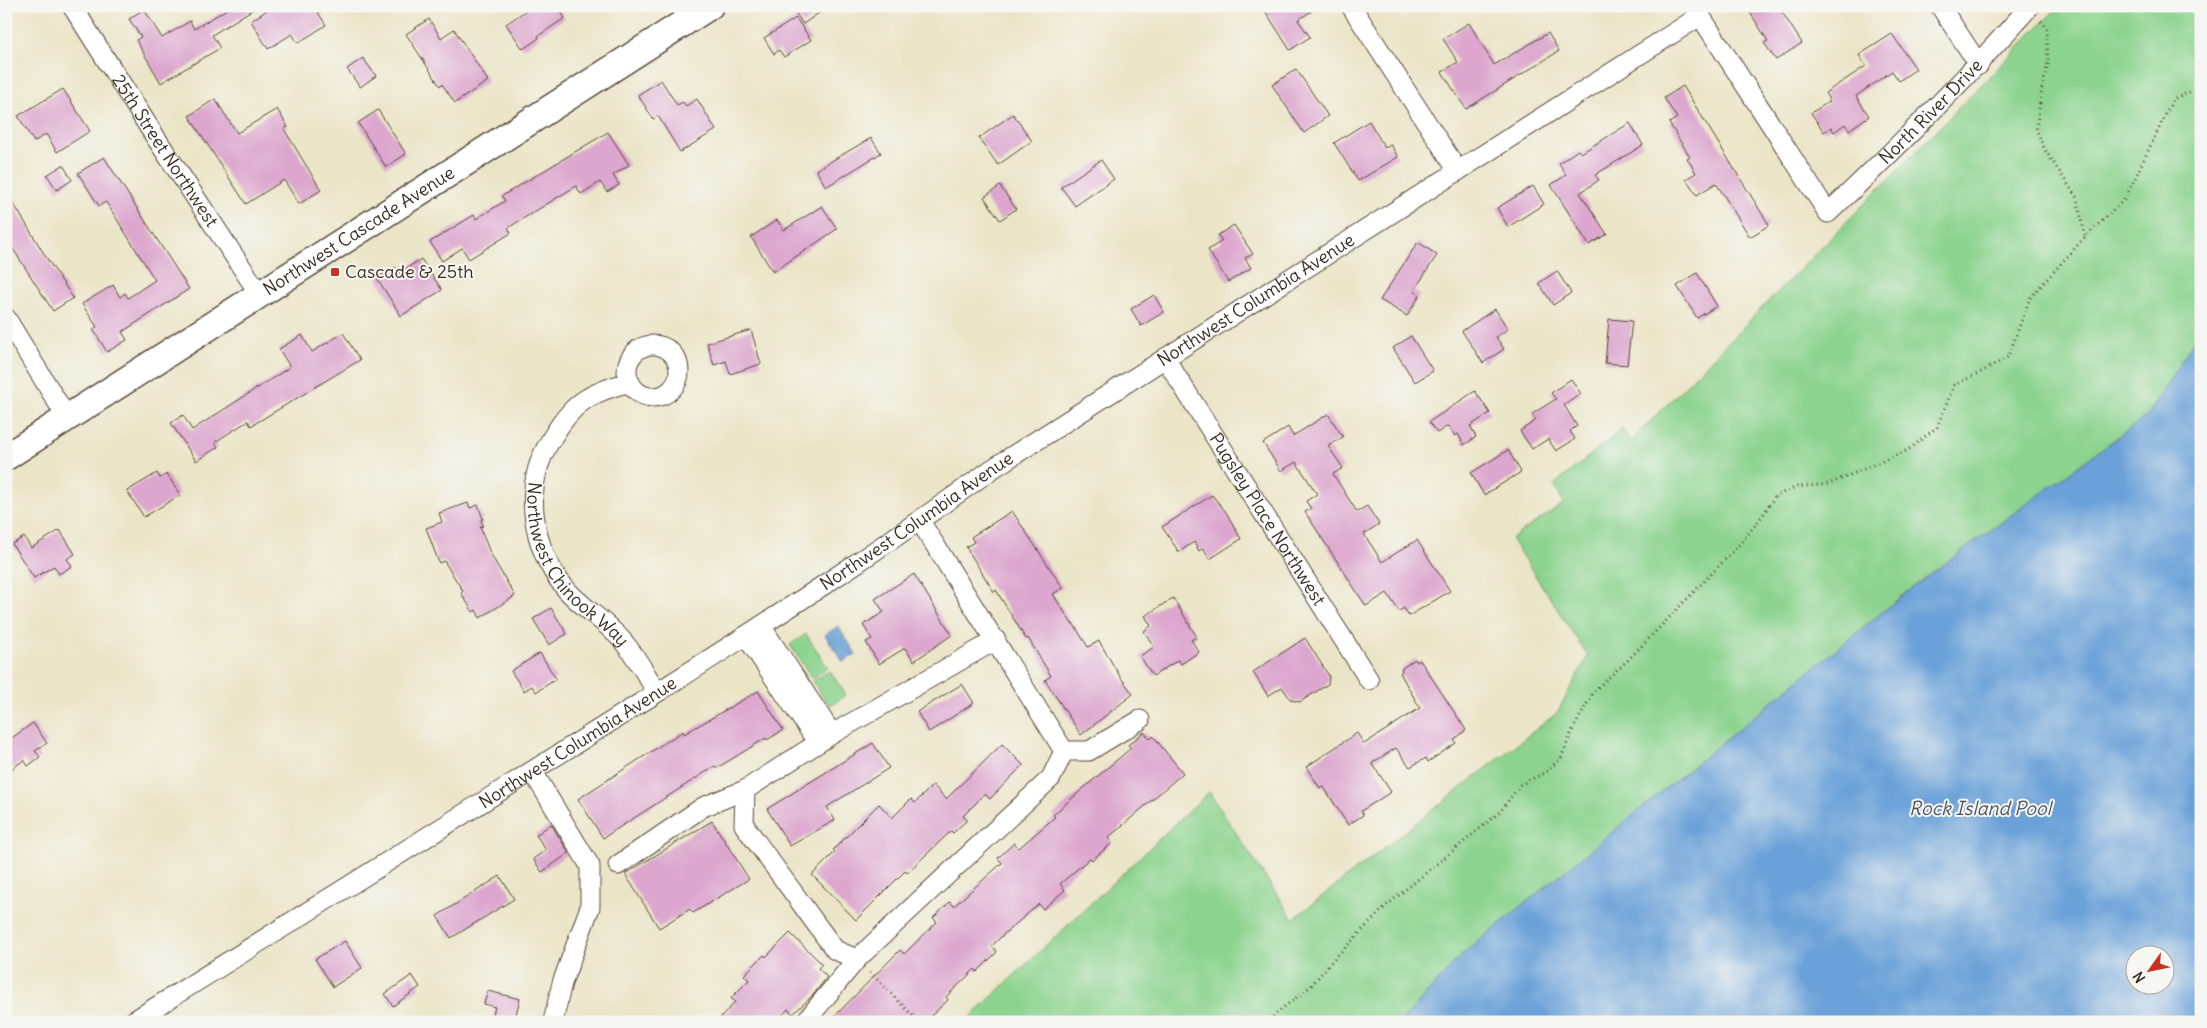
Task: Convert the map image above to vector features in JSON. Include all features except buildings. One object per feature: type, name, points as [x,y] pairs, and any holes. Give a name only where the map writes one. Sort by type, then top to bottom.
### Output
[{"type":"street","name":"25th Street Northwest","points":[[72,6],[154,135],[260,295]]},
{"type":"street","name":"Northwest Cascade Avenue","points":[[6,457],[710,6]]},
{"type":"street","points":[[1352,6],[1458,171]]},
{"type":"street","points":[[1940,6],[1979,65]]},
{"type":"street","name":"North River Drive","points":[[1697,11],[1828,213],[1907,139],[1979,65],[2030,7]]},
{"type":"street","name":"Northwest Columbia Avenue","points":[[132,1022],[533,772],[753,631],[920,521],[992,469],[1458,171],[1697,11]]},
{"type":"street","points":[[6,318],[67,418]]},
{"type":"street","name":"Pugsley Place Northwest","points":[[1166,358],[1369,680]]},
{"type":"street","name":"Northwest Chinook Way","points":[[630,382],[606,388],[585,398],[561,420],[542,454],[534,487],[534,517],[543,553],[565,588],[626,644],[657,692]]},
{"type":"street","points":[[920,521],[1064,751]]},
{"type":"street","points":[[753,631],[825,739]]},
{"type":"street","points":[[618,865],[703,806],[746,790],[825,739],[996,640]]},
{"type":"street","points":[[1064,751],[1089,751],[1140,720]]},
{"type":"street","points":[[805,1022],[857,959],[1051,778],[1064,751]]},
{"type":"street","points":[[533,772],[590,866],[590,907],[562,983],[553,1022]]},
{"type":"street","points":[[746,790],[744,825],[835,950],[857,959]]},
{"type":"path","points":[[2030,7],[2047,28],[2049,46],[2048,64],[2036,129],[2045,150],[2077,198],[2085,237]]},
{"type":"path","points":[[1272,1022],[1274,1015],[1311,986],[1330,963],[1387,905],[1500,812],[1520,785],[1546,772],[1561,758],[1572,731],[1594,691],[1628,660],[1741,543],[1763,515],[1774,496],[1797,487],[1829,484],[1908,450],[1937,427],[1954,385],[2008,357],[2030,298],[2085,237],[2124,200],[2173,99],[2201,87]]},
{"type":"path","points":[[857,959],[919,1022]]},
{"type":"green space","points":[[2059,6],[2201,6],[2201,329],[2148,415],[1908,591],[1464,953],[1401,1022],[965,1022],[1209,792],[1293,919],[1557,713],[1588,656],[1511,539],[1564,503],[1554,485],[1622,429],[1631,441]]},
{"type":"green space","points":[[806,634],[828,668],[812,678],[790,645]]},
{"type":"green space","points":[[830,671],[846,695],[829,706],[812,681]]},
{"type":"water","name":"Rock Island Pool","points":[[2201,329],[2201,1022],[1401,1022],[1464,953],[1908,591],[2148,415]]},
{"type":"water","points":[[838,626],[856,654],[843,662],[825,635]]},
{"type":"place","name":"Cascade & 25th","points":[[335,272]]}]
